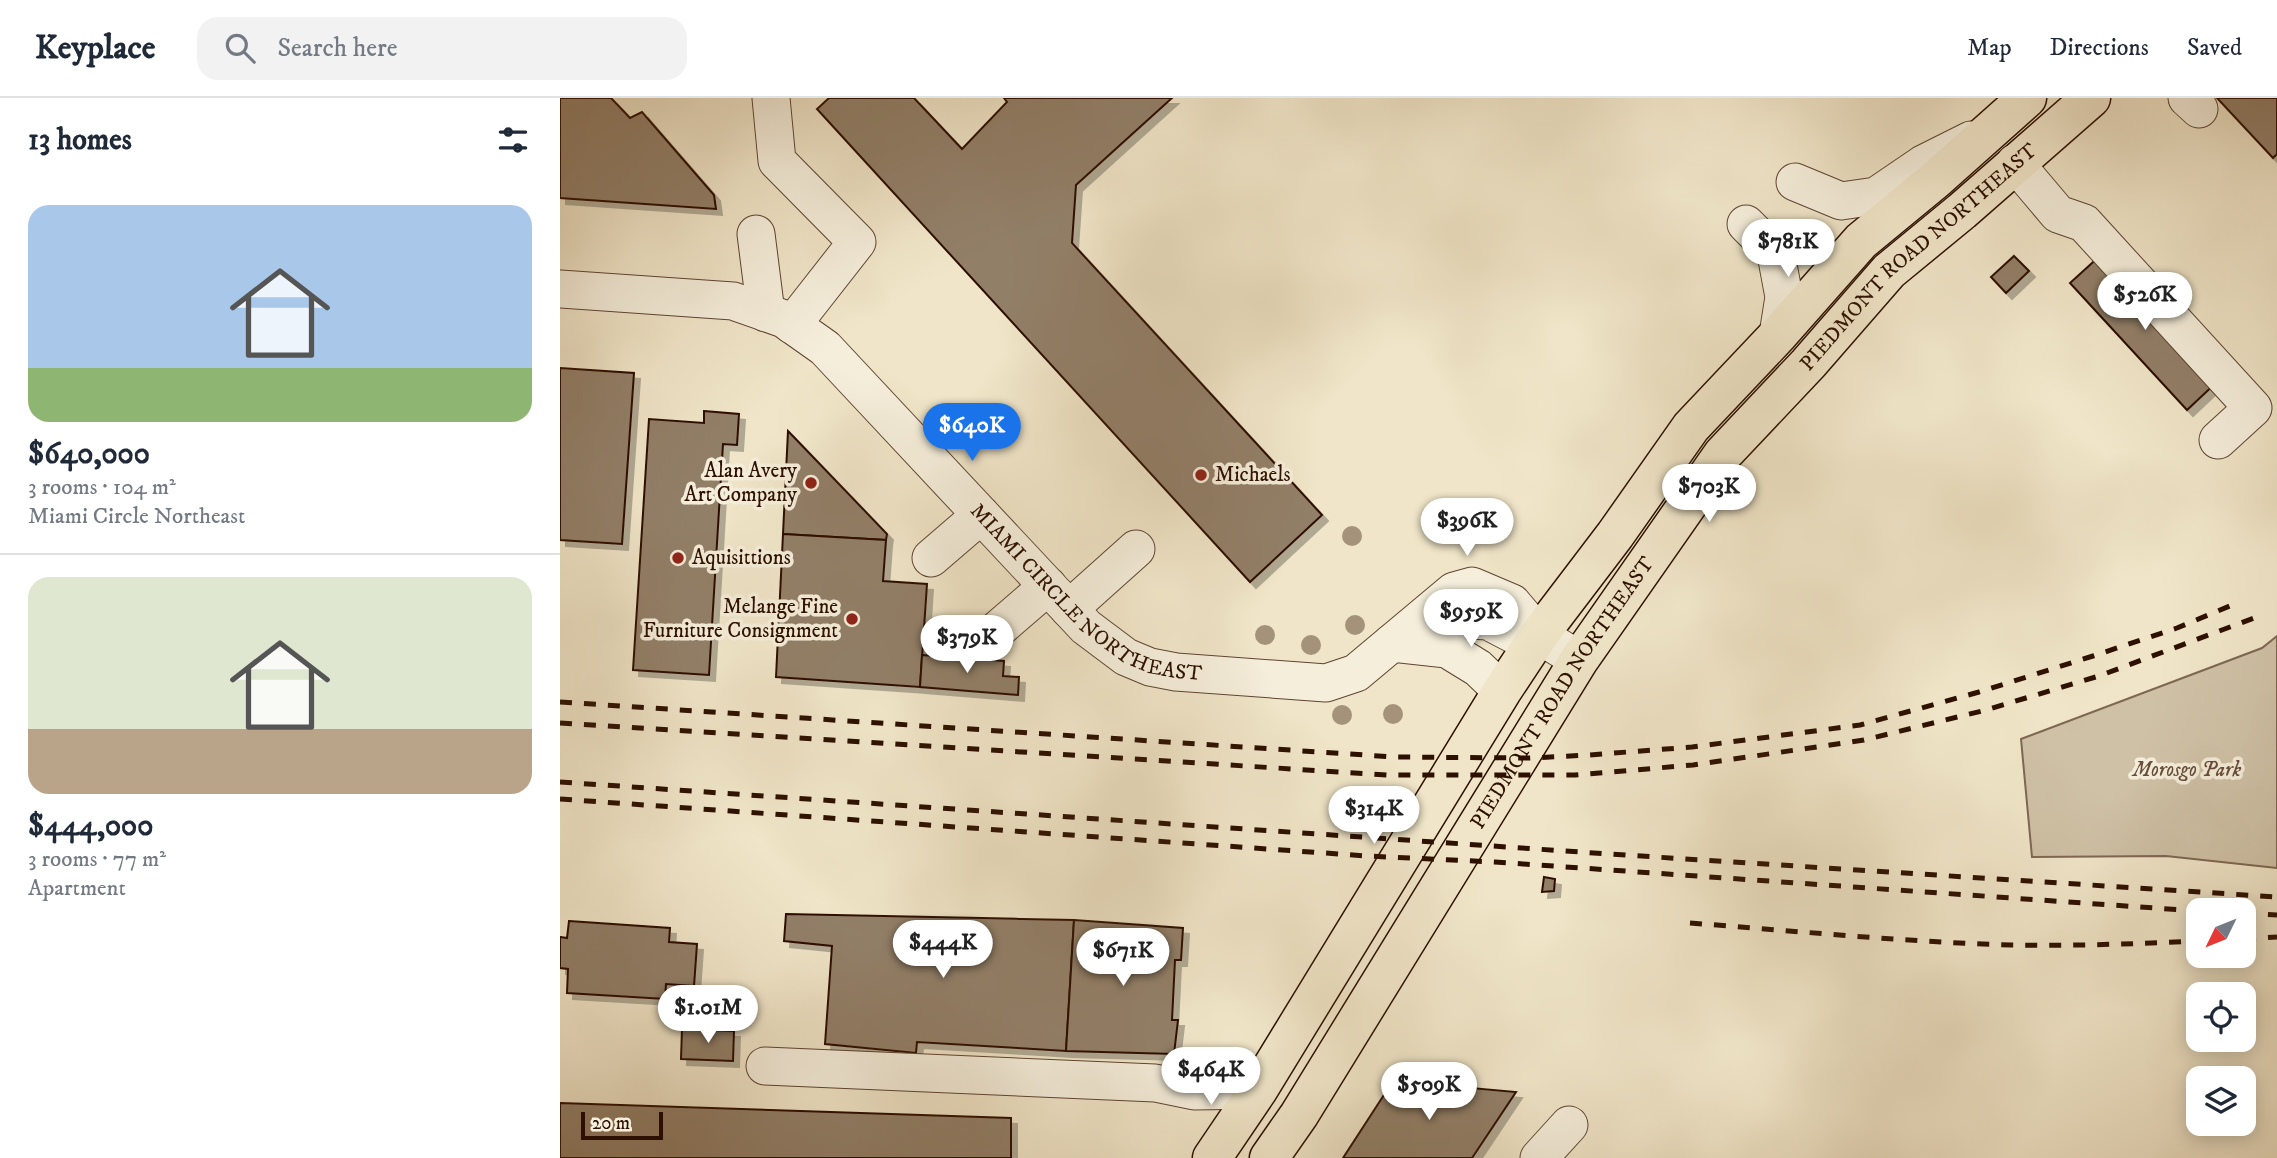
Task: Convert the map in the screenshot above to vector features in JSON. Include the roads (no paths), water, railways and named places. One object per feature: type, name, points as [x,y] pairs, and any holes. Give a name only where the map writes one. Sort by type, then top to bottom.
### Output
[{"type":"main road","name":"PIEDMONT ROAD NORTHEAST","points":[[1212,1158],[1258,1090],[1502,691],[1539,635],[1615,535],[1691,427],[1778,335],[1861,241],[2027,98]]},
{"type":"main road","name":"PIEDMONT ROAD NORTHEAST","points":[[1269,1158],[1299,1115],[1579,660],[1723,454],[1808,364],[1889,271],[2091,98]]},
{"type":"street","points":[[756,234],[779,319],[857,242],[777,161],[771,98]]},
{"type":"street","points":[[1795,182],[1841,201],[1876,196],[1923,164],[1987,132]]},
{"type":"street","points":[[2015,163],[2058,214],[2084,223],[2253,408],[2218,440]]},
{"type":"street","points":[[1746,224],[1776,254],[1784,297],[1778,335]]},
{"type":"street","name":"MIAMI CIRCLE NORTHEAST","points":[[560,289],[733,301],[779,319],[825,348],[1086,627],[1126,657],[1150,667],[1176,673],[1326,683],[1356,673],[1391,642],[1446,619],[1488,621],[1515,635],[1539,635],[1579,660]]},
{"type":"street","points":[[931,558],[981,515]]},
{"type":"street","points":[[997,630],[1059,598],[1136,549]]},
{"type":"street","points":[[1391,642],[1447,649],[1478,668],[1502,691]]},
{"type":"street","points":[[765,1066],[1155,1083],[1194,1091],[1258,1090]]},
{"type":"street","points":[[1538,1158],[1569,1125]]},
{"type":"railway","points":[[560,702],[1395,757],[1530,758],[1589,755],[1692,747],[1860,725],[1979,692],[2093,656],[2177,628],[2237,603]]},
{"type":"railway","points":[[560,723],[1388,775],[1575,775],[1693,765],[1864,740],[1986,710],[2099,676],[2254,618]]},
{"type":"railway","points":[[560,782],[2277,897]]},
{"type":"railway","points":[[560,799],[2186,910]]},
{"type":"railway","points":[[2256,914],[2277,915]]},
{"type":"railway","points":[[1690,923],[1971,944],[2186,941]]},
{"type":"railway","points":[[2256,938],[2277,937]]},
{"type":"place","name":"Michaels","points":[[1201,475]]},
{"type":"place","name":"Alan Avery Art Company","points":[[811,483]]},
{"type":"place","name":"Aquisittions","points":[[678,558]]},
{"type":"place","name":"Melange Fine Furniture Consignment","points":[[852,619]]},
{"type":"park label","name":"Morosgo Park","points":[[2187,770]]}]
